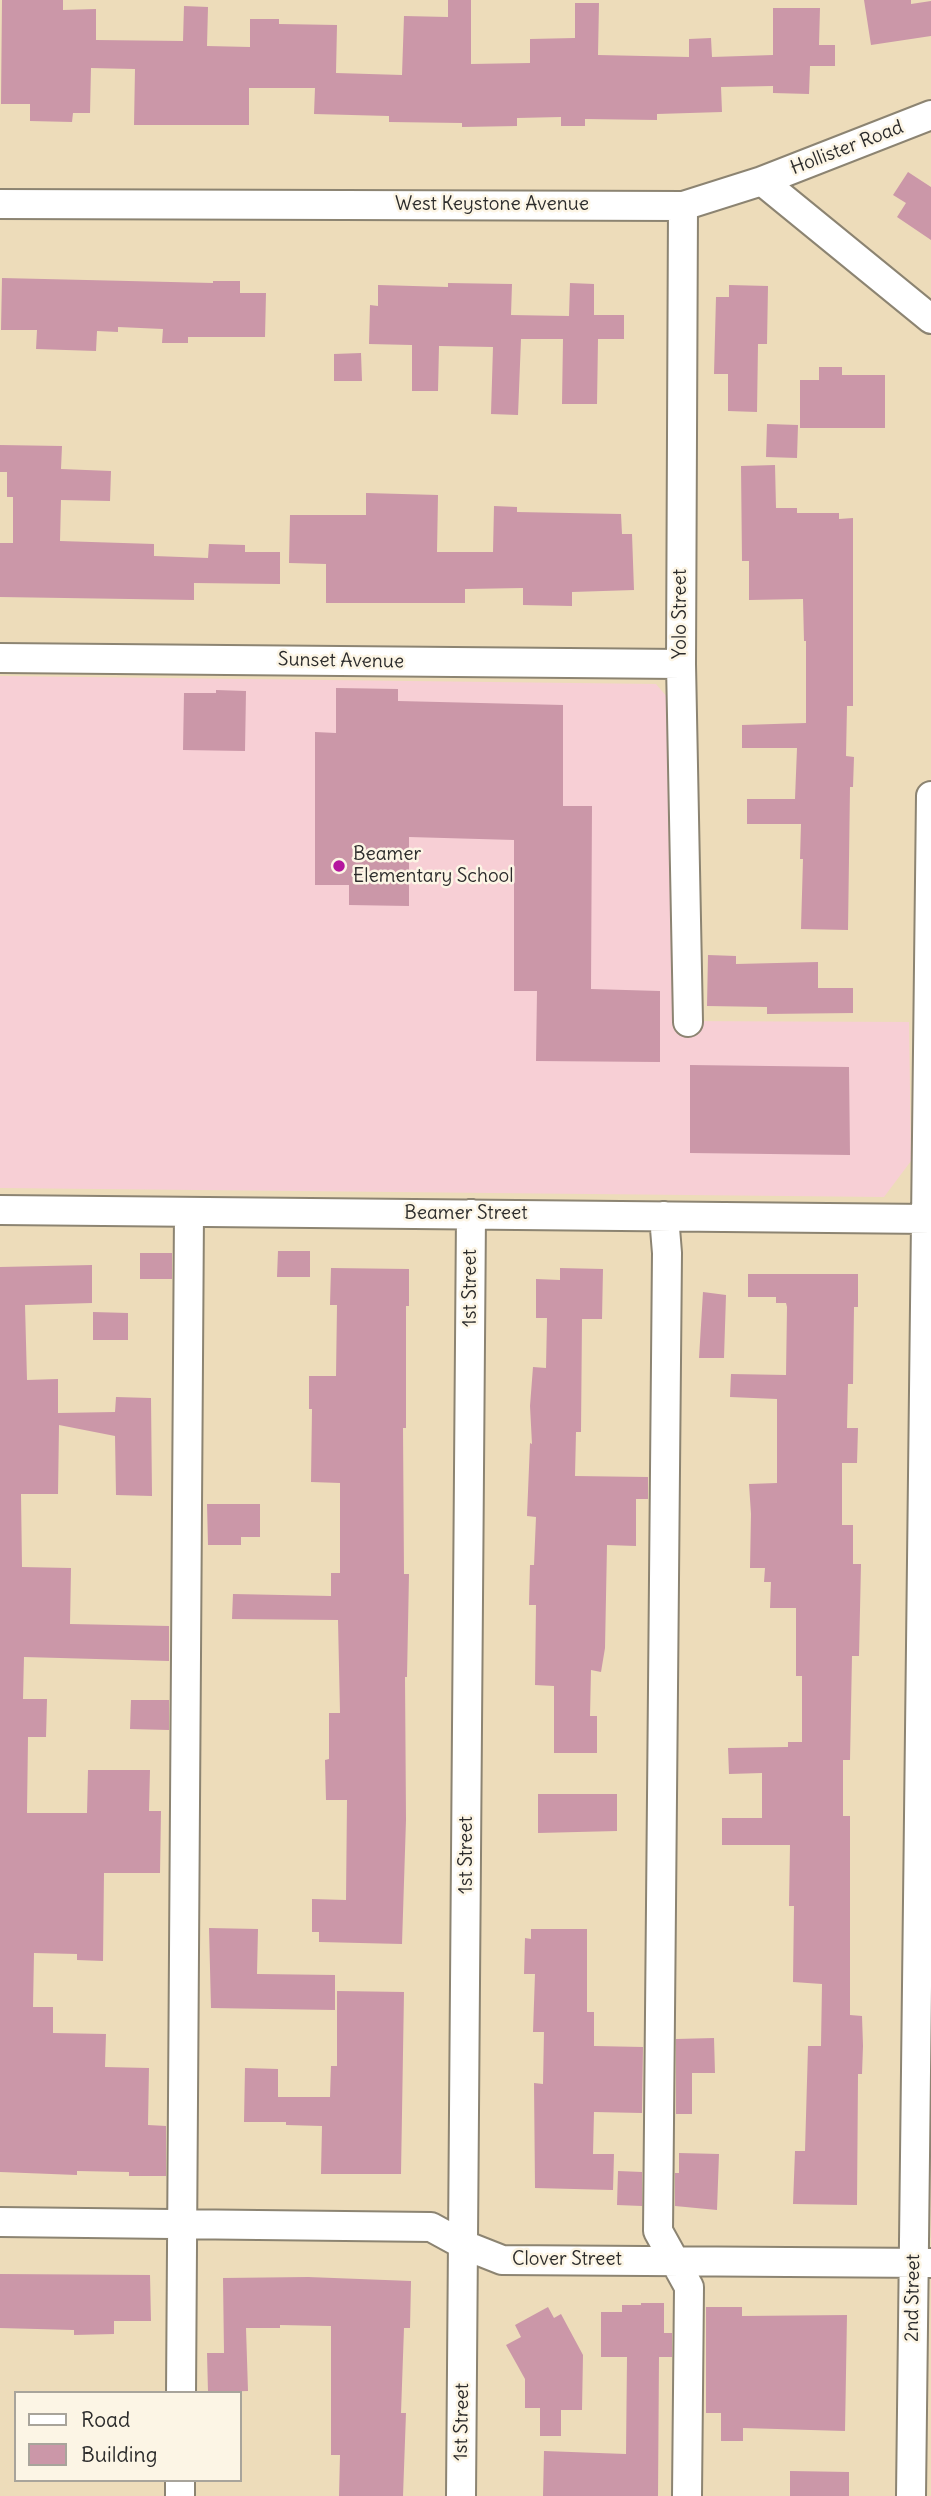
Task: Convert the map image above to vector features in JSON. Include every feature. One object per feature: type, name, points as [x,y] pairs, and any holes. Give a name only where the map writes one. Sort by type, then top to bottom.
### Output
[{"type":"street","name":"Hollister Road","points":[[762,181],[931,115]]},
{"type":"street","name":"West Keystone Avenue","points":[[0,204],[683,206],[762,181]]},
{"type":"street","points":[[762,181],[931,319]]},
{"type":"street","name":"Yolo Street","points":[[683,206],[681,664],[688,1022]]},
{"type":"street","name":"Sunset Avenue","points":[[0,658],[681,664]]},
{"type":"street","name":"2nd Street","points":[[911,2496],[922,2263],[931,796]]},
{"type":"street","name":"Beamer Street","points":[[0,1210],[928,1219]]},
{"type":"street","points":[[181,2391],[189,1212]]},
{"type":"street","name":"1st Street","points":[[461,2496],[471,1214]]},
{"type":"street","points":[[664,1216],[667,1267],[658,2231],[689,2287],[687,2496]]},
{"type":"street","name":"Clover Street","points":[[0,2222],[431,2227],[464,2245],[502,2260],[922,2263]]},
{"type":"shaded area","name":"Beamer Elementary School","points":[[0,676],[656,684],[679,711],[676,1021],[909,1022],[911,1161],[884,1197],[0,1188]]},
{"type":"building","points":[[2,0],[63,0],[63,10],[96,9],[96,40],[183,41],[184,6],[208,7],[207,46],[250,47],[250,19],[279,19],[279,24],[337,25],[336,73],[402,75],[404,16],[448,17],[448,0],[471,0],[471,64],[530,63],[530,39],[575,38],[575,3],[599,3],[598,55],[689,57],[689,39],[711,38],[712,57],[773,55],[773,8],[820,8],[819,45],[835,45],[835,66],[810,66],[809,94],[773,93],[773,86],[721,87],[722,112],[657,114],[657,120],[585,119],[585,126],[561,126],[561,117],[517,118],[517,126],[462,127],[462,123],[389,122],[389,116],[314,114],[315,88],[249,88],[249,125],[134,125],[135,69],[91,68],[90,113],[73,113],[72,122],[30,121],[30,104],[1,104]]},
{"type":"building","points":[[864,0],[911,0],[911,4],[931,1],[931,36],[871,45]]},
{"type":"building","points":[[908,172],[931,187],[931,240],[897,217],[906,203],[893,195]]},
{"type":"building","points":[[2,278],[213,283],[240,281],[240,293],[266,293],[265,337],[188,337],[188,343],[162,343],[163,329],[118,327],[118,332],[97,331],[96,351],[36,349],[37,330],[1,330]]},
{"type":"building","points":[[448,283],[512,284],[511,315],[569,316],[570,283],[594,284],[594,315],[624,315],[624,339],[598,339],[597,404],[562,404],[563,339],[521,339],[518,415],[491,414],[493,347],[439,346],[438,391],[412,391],[412,345],[369,344],[370,305],[378,306],[378,285],[448,287]]},
{"type":"building","points":[[729,285],[768,286],[767,344],[758,344],[757,412],[728,411],[728,374],[714,374],[716,297],[729,297]]},
{"type":"building","points":[[361,353],[362,381],[334,381],[334,354]]},
{"type":"building","points":[[819,367],[842,367],[842,375],[885,375],[885,428],[800,428],[800,380],[819,380]]},
{"type":"building","points":[[767,424],[798,425],[797,458],[766,457]]},
{"type":"building","points":[[0,445],[62,446],[61,469],[111,471],[110,501],[61,500],[60,541],[154,544],[154,556],[208,558],[209,544],[245,545],[245,552],[280,552],[280,584],[194,583],[194,600],[0,597],[0,543],[13,543],[13,497],[7,497],[7,472],[0,472]]},
{"type":"building","points":[[775,465],[776,508],[797,508],[797,513],[839,513],[839,519],[853,518],[853,706],[847,706],[846,756],[854,757],[853,787],[850,787],[848,930],[801,929],[801,824],[747,824],[747,799],[795,799],[797,748],[742,748],[742,725],[806,723],[803,599],[749,600],[749,561],[742,561],[741,466]]},
{"type":"building","points":[[366,493],[438,495],[437,552],[493,552],[494,506],[517,507],[517,512],[621,514],[622,534],[632,534],[634,590],[572,592],[572,606],[523,605],[523,588],[465,589],[465,603],[326,603],[326,564],[289,563],[290,515],[366,515]]},
{"type":"building","points":[[336,688],[398,689],[398,701],[563,705],[563,806],[592,806],[591,989],[660,991],[660,1062],[536,1061],[537,991],[514,991],[514,840],[409,837],[409,906],[349,905],[349,885],[315,885],[315,732],[336,733]]},
{"type":"building","points":[[216,690],[246,691],[245,751],[183,750],[184,693],[216,693]]},
{"type":"building","points":[[708,955],[736,956],[736,964],[818,962],[818,988],[853,988],[853,1013],[767,1014],[767,1007],[707,1006]]},
{"type":"building","points":[[690,1065],[849,1067],[850,1155],[690,1153]]},
{"type":"building","points":[[278,1251],[310,1251],[310,1277],[277,1277]]},
{"type":"building","points":[[140,1253],[172,1253],[172,1279],[140,1279]]},
{"type":"building","points":[[92,1265],[92,1303],[25,1305],[27,1380],[58,1379],[58,1413],[115,1412],[116,1397],[151,1398],[152,1496],[116,1495],[115,1436],[59,1425],[58,1494],[21,1494],[22,1567],[71,1568],[70,1624],[169,1626],[169,1661],[24,1657],[23,1699],[47,1699],[46,1737],[28,1737],[27,1813],[87,1813],[88,1770],[150,1770],[149,1811],[161,1811],[160,1873],[104,1873],[103,1961],[77,1960],[77,1954],[34,1953],[33,2007],[53,2007],[53,2033],[106,2034],[105,2067],[149,2068],[148,2125],[166,2126],[166,2176],[129,2176],[129,2172],[77,2171],[77,2175],[0,2172],[0,1267]]},
{"type":"building","points":[[331,1268],[409,1269],[409,1306],[406,1306],[406,1428],[403,1428],[404,1574],[409,1574],[402,1944],[319,1942],[319,1932],[312,1932],[312,1899],[346,1900],[347,1800],[326,1800],[325,1760],[329,1759],[329,1713],[340,1713],[338,1620],[232,1619],[233,1594],[331,1596],[331,1573],[340,1573],[340,1483],[311,1482],[312,1409],[309,1409],[309,1376],[336,1376],[337,1305],[330,1305]]},
{"type":"building","points":[[560,1268],[603,1269],[602,1319],[582,1319],[581,1432],[576,1432],[575,1476],[648,1477],[648,1499],[636,1499],[636,1546],[607,1545],[605,1648],[601,1672],[591,1670],[590,1716],[597,1716],[597,1753],[554,1753],[554,1686],[535,1685],[536,1605],[529,1605],[530,1565],[534,1565],[536,1517],[527,1516],[530,1443],[532,1444],[530,1406],[533,1367],[546,1368],[547,1318],[536,1318],[536,1279],[560,1280]]},
{"type":"building","points":[[748,1274],[858,1274],[858,1307],[854,1307],[853,1384],[848,1384],[847,1428],[858,1428],[857,1463],[842,1463],[842,1525],[853,1525],[853,1564],[861,1564],[859,1656],[852,1656],[850,1760],[843,1760],[843,1816],[850,1816],[850,2015],[862,2016],[863,2046],[862,2074],[858,2074],[857,2205],[793,2204],[795,2151],[805,2151],[808,2046],[821,2046],[822,1984],[793,1982],[794,1906],[789,1906],[790,1845],[722,1845],[722,1818],[762,1818],[762,1773],[729,1774],[728,1748],[788,1747],[788,1742],[802,1742],[802,1676],[796,1676],[796,1608],[770,1608],[771,1582],[764,1582],[765,1568],[750,1568],[749,1484],[777,1483],[777,1399],[730,1397],[731,1374],[786,1375],[787,1307],[786,1303],[776,1303],[776,1297],[748,1297]]},
{"type":"building","points":[[703,1292],[726,1295],[724,1358],[699,1358]]},
{"type":"building","points":[[93,1312],[128,1313],[128,1340],[93,1340]]},
{"type":"building","points":[[207,1504],[260,1504],[260,1537],[241,1537],[241,1545],[208,1545]]},
{"type":"building","points":[[131,1700],[169,1700],[169,1730],[130,1729]]},
{"type":"building","points":[[538,1794],[617,1794],[617,1831],[538,1833]]},
{"type":"building","points":[[209,1928],[258,1929],[257,1974],[335,1975],[335,2010],[211,2008]]},
{"type":"building","points":[[531,1929],[587,1929],[587,2012],[594,2012],[594,2046],[643,2047],[642,2113],[594,2112],[593,2154],[614,2154],[613,2190],[535,2188],[534,2083],[543,2084],[544,2032],[533,2032],[535,1974],[524,1974],[525,1938],[531,1939]]},
{"type":"building","points":[[337,1991],[404,1992],[401,2174],[321,2174],[322,2126],[286,2125],[286,2122],[244,2122],[245,2068],[278,2069],[278,2097],[330,2097],[331,2066],[337,2066]]},
{"type":"building","points":[[714,2038],[715,2073],[692,2073],[692,2114],[676,2114],[676,2039]]},
{"type":"building","points":[[679,2153],[719,2154],[717,2210],[675,2206],[675,2173],[679,2173]]},
{"type":"building","points":[[618,2171],[642,2172],[642,2206],[617,2205]]},
{"type":"building","points":[[0,2274],[150,2275],[151,2321],[114,2321],[114,2334],[74,2335],[74,2330],[0,2328]]},
{"type":"building","points":[[308,2277],[411,2281],[410,2328],[404,2328],[401,2413],[406,2413],[403,2496],[339,2496],[340,2455],[331,2455],[331,2326],[280,2325],[280,2328],[246,2328],[248,2391],[208,2391],[207,2353],[224,2353],[223,2278]]},
{"type":"building","points":[[664,2303],[664,2333],[672,2333],[672,2357],[659,2357],[658,2496],[543,2496],[544,2451],[626,2454],[627,2357],[601,2357],[601,2312],[622,2312],[622,2305]]},
{"type":"building","points":[[548,2307],[554,2318],[561,2314],[583,2355],[582,2410],[561,2410],[561,2436],[540,2436],[540,2408],[525,2408],[525,2379],[506,2345],[521,2337],[515,2325]]},
{"type":"building","points":[[706,2307],[742,2307],[742,2316],[847,2315],[845,2431],[743,2428],[743,2441],[721,2441],[721,2413],[706,2413]]},
{"type":"building","points":[[790,2471],[849,2472],[849,2496],[790,2496]]},
{"type":"place","name":"Beamer Elementary School","points":[[339,866]]}]
